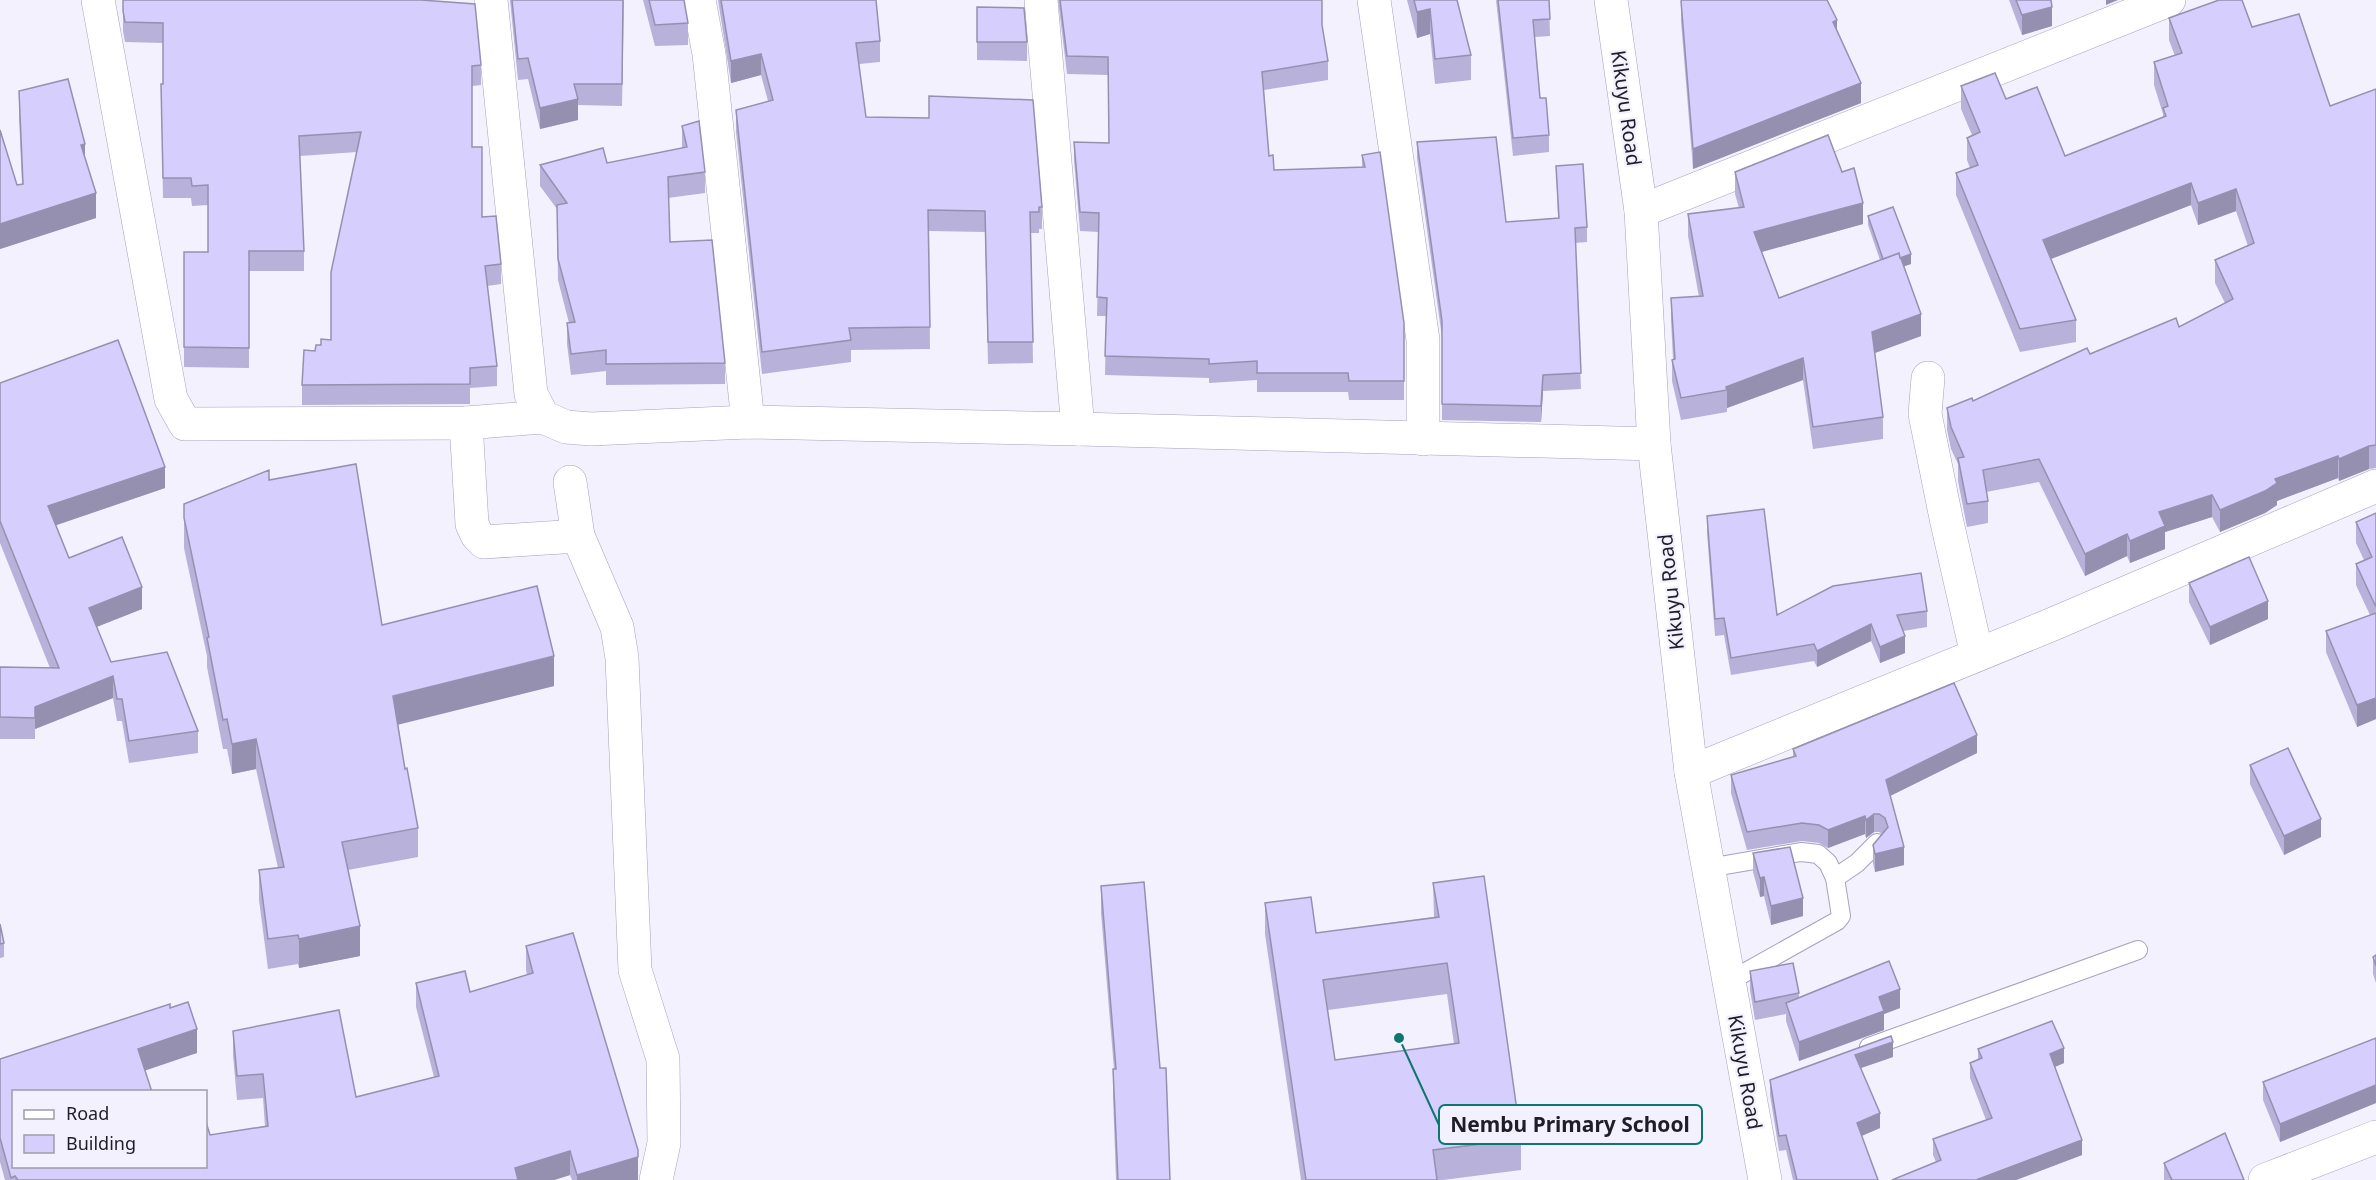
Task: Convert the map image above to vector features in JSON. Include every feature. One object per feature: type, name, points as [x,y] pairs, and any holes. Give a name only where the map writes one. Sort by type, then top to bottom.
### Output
[{"type":"street","points":[[98,0],[171,399],[185,424],[466,423],[543,417],[566,427],[591,429],[748,422],[1654,444]]},
{"type":"street","points":[[491,0],[531,394],[543,417]]},
{"type":"street","points":[[699,0],[709,54],[748,422]]},
{"type":"street","points":[[1041,0],[1078,429]]},
{"type":"street","points":[[1374,0],[1423,340],[1423,439]]},
{"type":"street","name":"Kikuyu Road","points":[[1611,0],[1641,211],[1654,444],[1691,772],[1728,981],[1760,1087],[1765,1180]]},
{"type":"street","points":[[1641,211],[2169,0]]},
{"type":"street","points":[[1928,378],[1925,414],[1977,655]]},
{"type":"street","points":[[466,423],[472,524],[477,535],[484,542],[578,536]]},
{"type":"street","points":[[570,482],[578,536],[617,627],[622,658],[635,970],[663,1059],[664,1143],[656,1180]]},
{"type":"street","points":[[1691,772],[1977,655],[2376,486]]},
{"type":"street","points":[[2265,1180],[2376,1137]]},
{"type":"lane","points":[[1835,878],[1857,863],[1877,843]]},
{"type":"lane","points":[[1708,868],[1801,852],[1818,854],[1828,863],[1835,878],[1841,916],[1837,921],[1728,981]]},
{"type":"lane","points":[[1849,1055],[2138,950]]},
{"type":"building","points":[[123,0],[421,0],[475,4],[481,65],[472,66],[472,147],[482,147],[482,217],[496,216],[501,264],[485,266],[497,366],[470,368],[470,384],[302,385],[304,350],[315,351],[316,345],[321,345],[321,339],[331,340],[331,272],[361,132],[299,136],[304,251],[249,251],[249,348],[184,347],[184,252],[208,252],[208,185],[192,186],[191,178],[163,178],[161,84],[163,84],[163,23],[125,22]]},
{"type":"building","points":[[512,0],[623,0],[622,84],[574,84],[578,99],[540,108],[528,58],[518,59]]},
{"type":"building","points":[[649,0],[684,0],[688,23],[655,25]]},
{"type":"building","points":[[721,0],[876,0],[880,41],[856,43],[866,117],[929,118],[929,96],[1033,100],[1042,207],[1039,207],[1039,212],[1030,212],[1033,342],[988,342],[985,211],[928,210],[930,327],[849,328],[851,340],[762,352],[736,110],[773,100],[761,54],[731,61]]},
{"type":"building","points":[[1060,0],[1322,0],[1322,25],[1328,61],[1262,72],[1269,156],[1273,155],[1274,170],[1365,167],[1362,155],[1380,152],[1404,323],[1404,381],[1349,381],[1348,373],[1257,373],[1257,361],[1209,364],[1209,359],[1105,356],[1107,298],[1097,297],[1099,213],[1080,212],[1074,142],[1109,143],[1108,57],[1067,56]]},
{"type":"building","points":[[1414,0],[1457,0],[1471,55],[1435,59],[1430,9],[1417,12]]},
{"type":"building","points":[[1498,0],[1549,0],[1550,19],[1533,20],[1540,98],[1546,98],[1549,135],[1513,138]]},
{"type":"building","points":[[1682,0],[1827,0],[1837,20],[1833,22],[1861,83],[1693,149]]},
{"type":"building","points":[[2016,0],[2051,0],[2052,7],[2022,15]]},
{"type":"building","points":[[2219,0],[2242,0],[2252,27],[2299,14],[2330,106],[2376,89],[2376,445],[2275,479],[2277,483],[2265,491],[2220,510],[2212,495],[2159,512],[2165,526],[2130,541],[2127,534],[2085,554],[2039,459],[1983,470],[1988,501],[1967,504],[1958,458],[1964,457],[1951,427],[1947,408],[1972,398],[1973,401],[2087,348],[2090,354],[2176,318],[2179,327],[2233,299],[2215,260],[2254,243],[2236,189],[2198,203],[2191,183],[2043,240],[2076,320],[2020,329],[1956,173],[1978,165],[1967,138],[1980,132],[1961,86],[1995,73],[2006,99],[2037,87],[2065,156],[2166,116],[2163,108],[2168,106],[2154,62],[2182,53],[2169,18]]},
{"type":"building","points":[[977,7],[1024,8],[1027,42],[977,42]]},
{"type":"building","points":[[68,79],[85,144],[81,145],[96,193],[0,224],[0,130],[17,185],[23,184],[19,91]]},
{"type":"building","points":[[699,121],[705,172],[668,177],[670,242],[712,240],[725,363],[606,364],[606,350],[571,354],[567,323],[575,322],[558,259],[557,205],[567,203],[540,165],[603,148],[607,163],[687,147],[682,126]]},
{"type":"building","points":[[1828,135],[1842,172],[1854,168],[1863,203],[1754,232],[1779,298],[1899,253],[1921,314],[1872,332],[1883,417],[1813,427],[1803,358],[1726,387],[1727,390],[1681,398],[1672,360],[1675,359],[1671,298],[1703,296],[1688,214],[1744,207],[1735,172]]},
{"type":"building","points":[[1496,137],[1506,222],[1559,218],[1556,166],[1583,164],[1587,227],[1575,228],[1581,373],[1543,375],[1541,406],[1442,404],[1442,321],[1417,142]]},
{"type":"building","points":[[1893,207],[1911,254],[1900,258],[1899,253],[1883,259],[1868,216]]},
{"type":"building","points":[[118,340],[165,467],[48,506],[69,558],[122,537],[142,587],[89,608],[111,662],[167,652],[198,731],[129,741],[122,699],[117,699],[113,676],[35,707],[35,718],[0,717],[0,667],[59,668],[0,521],[0,383]]},
{"type":"building","points":[[356,464],[382,625],[537,586],[554,656],[393,696],[418,828],[342,842],[360,926],[299,939],[298,935],[268,939],[259,870],[284,867],[256,739],[232,744],[227,719],[223,720],[207,638],[209,637],[184,518],[184,504],[269,470],[269,480]]},
{"type":"building","points":[[1764,509],[1777,615],[1833,586],[1921,573],[1927,611],[1897,615],[1905,636],[1880,647],[1871,624],[1817,651],[1814,644],[1731,658],[1724,618],[1715,619],[1707,516]]},
{"type":"building","points":[[2376,513],[2376,607],[2356,564],[2372,557],[2356,522]]},
{"type":"building","points":[[2249,557],[2268,601],[2210,627],[2189,583]]},
{"type":"building","points":[[2376,613],[2376,698],[2357,705],[2326,631]]},
{"type":"building","points":[[1954,683],[1977,735],[1886,780],[1904,847],[1875,854],[1873,845],[1888,827],[1885,818],[1879,814],[1874,814],[1866,820],[1865,816],[1828,830],[1819,825],[1802,823],[1747,832],[1731,775],[1796,756],[1793,749]]},
{"type":"building","points":[[2288,748],[2321,819],[2284,836],[2250,765]]},
{"type":"building","points":[[1790,847],[1803,898],[1771,906],[1764,877],[1760,878],[1753,853]]},
{"type":"building","points":[[1484,876],[1521,1139],[1433,1150],[1437,1180],[1306,1180],[1265,903],[1311,897],[1316,933],[1439,917],[1433,883]],"holes":[[[1447,963],[1459,1043],[1335,1060],[1323,980]]]},
{"type":"building","points":[[1144,882],[1160,1068],[1166,1068],[1170,1180],[1118,1180],[1113,1069],[1116,1069],[1101,886]]},
{"type":"building","points":[[0,924],[4,943],[0,944]]},
{"type":"building","points":[[573,933],[638,1150],[638,1157],[577,1175],[570,1151],[515,1168],[518,1180],[18,1180],[15,1176],[11,1178],[0,1138],[0,1059],[170,1004],[170,1008],[188,1002],[197,1029],[138,1049],[151,1090],[12,1090],[12,1168],[207,1168],[207,1125],[210,1135],[268,1126],[263,1074],[237,1076],[233,1031],[339,1010],[356,1097],[439,1076],[416,983],[465,971],[470,992],[533,973],[526,946]]},
{"type":"building","points":[[1889,961],[1900,989],[1879,997],[1884,1011],[1799,1042],[1786,1003]]},
{"type":"building","points":[[1793,963],[1799,993],[1755,1002],[1750,971]]},
{"type":"building","points":[[2052,1021],[2064,1048],[2050,1054],[2082,1140],[1976,1180],[1892,1180],[1941,1160],[1933,1139],[1992,1118],[1970,1063],[1982,1058],[1978,1049]]},
{"type":"building","points":[[1891,1036],[1893,1042],[1855,1055],[1880,1113],[1857,1123],[1878,1180],[1797,1180],[1786,1135],[1779,1136],[1770,1080]]},
{"type":"building","points":[[2376,1038],[2376,1085],[2280,1124],[2263,1082]]},
{"type":"building","points":[[2225,1133],[2244,1180],[2172,1180],[2164,1163]]},
{"type":"place","name":"Nembu Primary School","points":[[1399,1038]]}]
